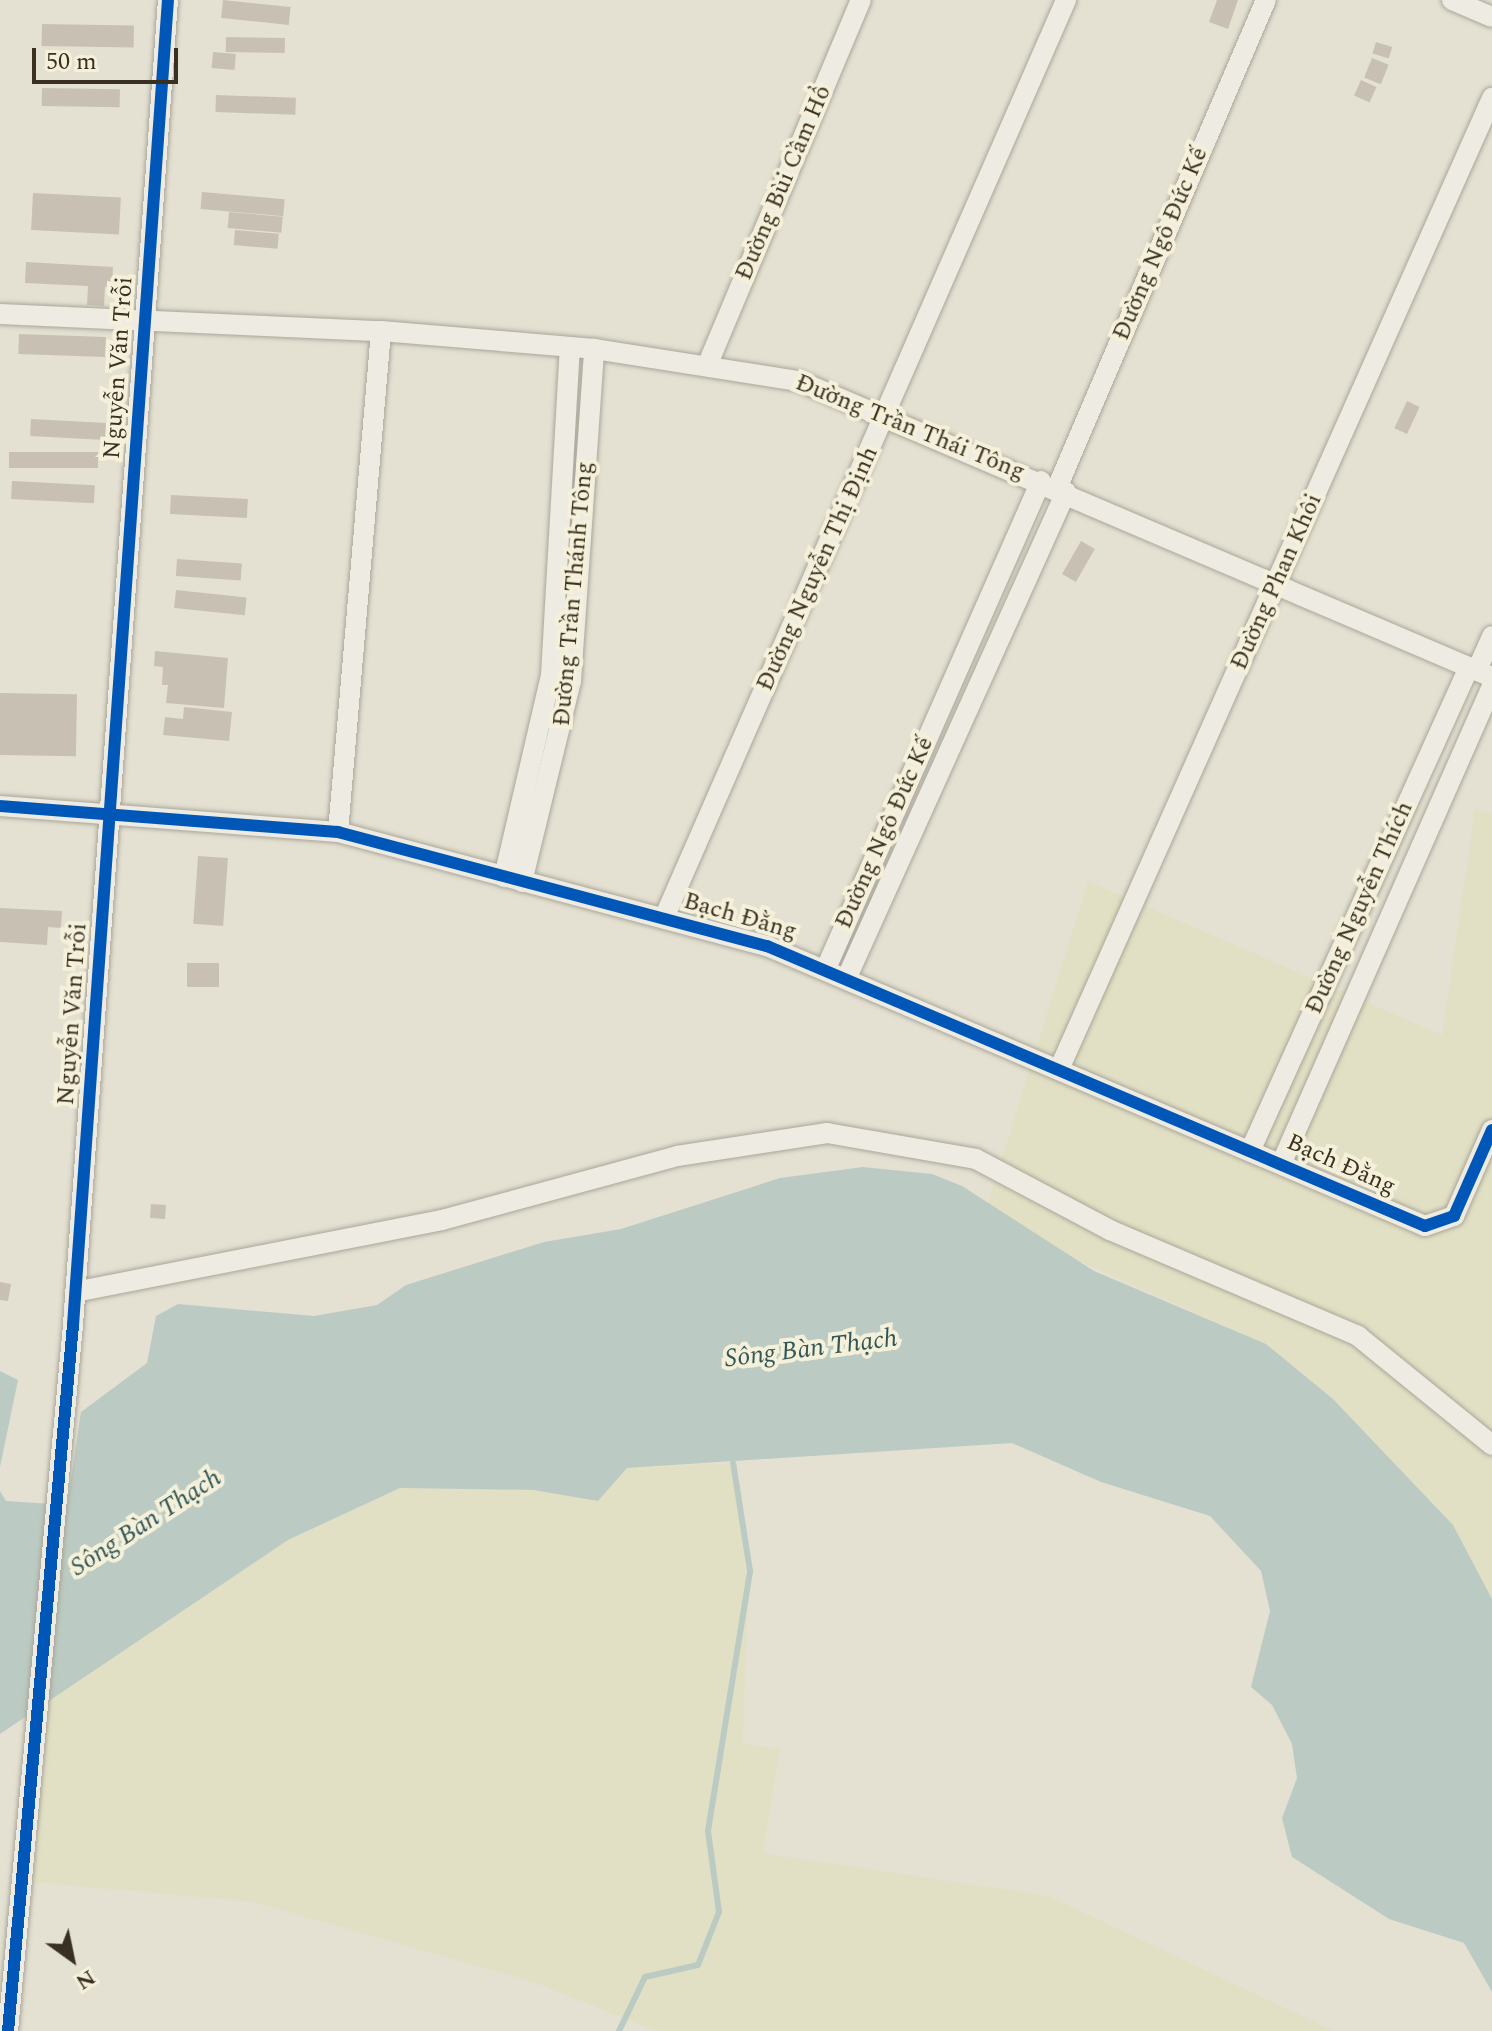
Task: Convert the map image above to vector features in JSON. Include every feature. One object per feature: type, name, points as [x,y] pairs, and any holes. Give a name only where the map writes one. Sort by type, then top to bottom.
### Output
[{"type":"street","name":"Nguyễn Văn Trỗi","points":[[8,2031],[73,1325],[168,0]]},
{"type":"street","name":"Đường Bùi Cầm Hổ","points":[[707,366],[861,0]]},
{"type":"street","name":"Đường Nguyễn Thị Định","points":[[664,918],[1066,0]]},
{"type":"street","name":"Đường Ngô Đức Kế","points":[[848,975],[1266,0]]},
{"type":"street","points":[[1452,0],[1492,17]]},
{"type":"street","name":"Đường Phan Khôi","points":[[1061,1065],[1492,98]]},
{"type":"street","name":"Đường Trần Thái Tông","points":[[0,314],[145,325],[381,331],[594,349],[799,381],[1277,581],[1479,671]]},
{"type":"street","points":[[338,832],[381,331]]},
{"type":"street","name":"Đường Trần Thánh Tông","points":[[513,880],[551,675],[570,348]]},
{"type":"street","name":"Đường Trần Thánh Tông","points":[[513,880],[571,681],[594,349]]},
{"type":"street","name":"Đường Ngô Đức Kế","points":[[827,966],[1055,487]]},
{"type":"street","name":"Đường Nguyễn Thích","points":[[1251,1149],[1479,671],[1492,636]]},
{"type":"street","name":"Đường Nguyễn Thích","points":[[1282,1162],[1492,686]]},
{"type":"street","name":"Bạch Đằng","points":[[0,806],[338,832],[664,918],[827,966],[1061,1065],[1425,1226],[1454,1216],[1492,1130]]},
{"type":"street","points":[[75,1292],[442,1220],[677,1156],[827,1133],[976,1159],[1110,1230],[1358,1336],[1492,1445]]},
{"type":"shaded area","points":[[1475,809],[1492,813],[1492,1599],[1453,1525],[1266,1344],[983,1219],[1088,881],[1442,1035]]},
{"type":"shaded area","points":[[733,1463],[748,1589],[743,1744],[780,1749],[763,1853],[1049,1896],[1334,2031],[656,2031],[533,1982],[253,1902],[20,1881],[37,1708],[288,1540],[400,1488],[533,1490],[598,1501],[627,1468]]},
{"type":"water","name":"Sông Bàn Thạch","points":[[863,1167],[932,1174],[962,1186],[1094,1271],[1266,1344],[1333,1399],[1453,1525],[1492,1599],[1492,1992],[1464,1943],[1389,1919],[1292,1857],[1282,1818],[1297,1778],[1292,1744],[1272,1705],[1251,1687],[1270,1611],[1261,1571],[1210,1516],[1101,1482],[1012,1443],[627,1468],[598,1501],[533,1490],[400,1488],[288,1540],[0,1734],[0,1491],[6,1501],[67,1505],[81,1412],[147,1363],[156,1316],[178,1304],[314,1316],[377,1305],[406,1285],[544,1242],[621,1229],[780,1178]]},
{"type":"water","points":[[0,1371],[18,1380],[0,1467]]},
{"type":"building","points":[[223,0],[291,7],[289,25],[221,18]]},
{"type":"building","points":[[1217,0],[1238,0],[1228,29],[1209,22]]},
{"type":"building","points":[[42,24],[134,26],[134,48],[42,46]]},
{"type":"building","points":[[226,37],[285,38],[285,53],[226,52]]},
{"type":"building","points":[[1376,42],[1392,47],[1389,58],[1372,53]]},
{"type":"building","points":[[213,52],[236,54],[235,70],[212,68]]},
{"type":"building","points":[[1372,58],[1389,65],[1381,84],[1364,77]]},
{"type":"building","points":[[1361,80],[1377,87],[1370,102],[1354,96]]},
{"type":"building","points":[[42,88],[120,89],[120,107],[42,106]]},
{"type":"building","points":[[216,95],[296,98],[295,115],[215,112]]},
{"type":"building","points":[[202,192],[285,199],[283,216],[201,209]]},
{"type":"building","points":[[33,193],[121,198],[119,235],[31,230]]},
{"type":"building","points":[[229,212],[283,217],[281,233],[228,228]]},
{"type":"building","points":[[235,230],[279,234],[278,249],[234,245]]},
{"type":"building","points":[[26,262],[113,267],[112,287],[105,287],[104,306],[87,305],[88,286],[25,283]]},
{"type":"building","points":[[19,334],[106,337],[105,357],[18,354]]},
{"type":"building","points":[[1407,401],[1420,407],[1407,434],[1394,428]]},
{"type":"building","points":[[31,419],[106,423],[105,440],[30,436]]},
{"type":"building","points":[[9,452],[98,452],[98,468],[9,468]]},
{"type":"building","points":[[12,481],[95,485],[94,503],[11,499]]},
{"type":"building","points":[[171,495],[248,499],[247,518],[170,514]]},
{"type":"building","points":[[1081,541],[1095,549],[1076,582],[1062,574]]},
{"type":"building","points":[[177,559],[242,564],[241,580],[176,576]]},
{"type":"building","points":[[176,590],[247,597],[245,615],[174,608]]},
{"type":"building","points":[[155,651],[228,658],[224,708],[166,703],[168,685],[162,685],[163,667],[154,666]]},
{"type":"building","points":[[0,693],[77,694],[76,756],[0,755]]},
{"type":"building","points":[[184,707],[232,712],[229,741],[163,735],[165,717],[183,719]]},
{"type":"building","points":[[198,856],[228,858],[223,926],[193,924]]},
{"type":"building","points":[[0,908],[62,911],[61,928],[48,927],[47,945],[0,942]]},
{"type":"building","points":[[187,963],[219,963],[219,987],[187,987]]},
{"type":"building","points":[[151,1204],[166,1205],[165,1219],[150,1218]]},
{"type":"building","points":[[0,1282],[11,1284],[8,1301],[0,1300]]},
{"type":"waterway","points":[[619,2031],[645,1977],[698,1965],[719,1912],[708,1831],[750,1571],[733,1463]]},
{"type":"cycle path","points":[[8,2031],[73,1325],[168,0]]},
{"type":"cycle path","points":[[0,806],[338,832],[767,946],[1425,1226],[1454,1216],[1492,1130]]}]
